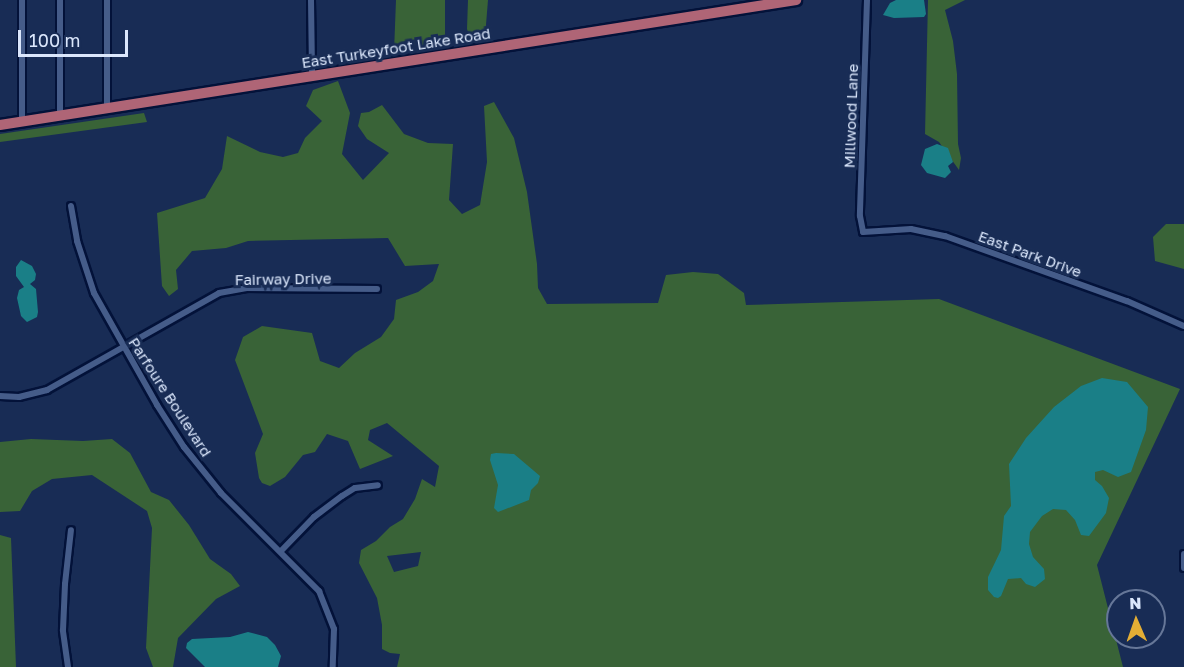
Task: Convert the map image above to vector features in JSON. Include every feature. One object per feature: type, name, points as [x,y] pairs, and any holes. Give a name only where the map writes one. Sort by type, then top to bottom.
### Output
[{"type":"main road","name":"East Turkeyfoot Lake Road","points":[[0,125],[743,4],[796,0]]},
{"type":"street","points":[[22,0],[22,122]]},
{"type":"street","points":[[60,0],[60,115]]},
{"type":"street","points":[[107,0],[107,108]]},
{"type":"street","points":[[311,0],[312,75]]},
{"type":"street","name":"Millwood Lane","points":[[862,232],[860,216],[867,0]]},
{"type":"street","name":"Parfoure Boulevard","points":[[71,206],[86,272],[103,313],[162,413],[202,470],[232,504],[311,580],[326,603],[334,629],[333,667]]},
{"type":"street","name":"East Park Drive","points":[[862,232],[911,229],[945,236],[1127,302],[1184,326]]},
{"type":"street","name":"Fairway Drive","points":[[0,396],[19,397],[47,390],[206,298],[233,290],[377,290]]},
{"type":"street","points":[[281,551],[314,517],[342,496],[355,488],[378,485]]},
{"type":"street","points":[[68,667],[63,630],[71,530]]},
{"type":"street","points":[[1184,554],[1184,568]]},
{"type":"shaded area","points":[[396,0],[445,0],[445,40],[419,51],[394,52]]},
{"type":"shaded area","points":[[468,0],[488,0],[485,37],[470,37],[467,29]]},
{"type":"shaded area","points":[[896,0],[924,0],[926,14],[924,17],[894,18],[883,15],[890,3]]},
{"type":"shaded area","points":[[928,0],[965,0],[945,10],[953,41],[957,74],[958,144],[961,158],[959,170],[939,142],[925,134]]},
{"type":"shaded area","points":[[338,81],[350,113],[342,154],[363,180],[389,153],[367,139],[358,126],[361,113],[369,112],[382,105],[404,134],[428,143],[453,144],[449,200],[462,214],[480,205],[487,162],[484,106],[494,102],[514,138],[527,192],[538,288],[547,304],[658,303],[666,275],[693,272],[718,274],[744,293],[746,305],[939,299],[1180,389],[1097,565],[1106,600],[1106,649],[1118,649],[1123,667],[397,667],[400,654],[382,649],[382,625],[377,598],[359,563],[361,550],[403,519],[415,499],[422,479],[435,487],[439,466],[387,423],[370,430],[368,440],[393,456],[360,469],[348,441],[327,434],[315,452],[303,455],[285,477],[270,486],[262,483],[255,453],[263,434],[235,360],[243,337],[262,326],[312,333],[320,361],[339,368],[355,353],[381,337],[394,319],[396,300],[418,292],[433,281],[439,264],[405,266],[388,238],[248,241],[226,248],[192,251],[176,270],[178,289],[169,296],[162,286],[157,213],[205,198],[222,169],[227,136],[260,152],[283,157],[298,153],[305,138],[322,121],[306,106],[313,90]],"holes":[[[421,552],[418,566],[394,572],[387,556]]]},
{"type":"shaded area","points":[[144,113],[147,122],[0,142],[0,134]]},
{"type":"shaded area","points":[[937,144],[948,148],[953,162],[948,166],[951,172],[945,178],[927,173],[921,165],[925,149]]},
{"type":"shaded area","points":[[1166,224],[1184,224],[1184,269],[1155,261],[1153,237]]},
{"type":"shaded area","points":[[21,260],[32,266],[36,274],[35,280],[30,284],[36,289],[38,312],[37,317],[27,322],[21,316],[17,298],[19,290],[24,287],[16,276],[16,267]]},
{"type":"shaded area","points":[[1102,378],[1127,382],[1148,407],[1146,430],[1131,472],[1118,477],[1103,470],[1095,472],[1095,480],[1102,486],[1109,498],[1106,513],[1089,536],[1081,535],[1075,520],[1066,510],[1053,509],[1042,516],[1030,532],[1029,544],[1033,557],[1044,569],[1045,579],[1035,587],[1026,584],[1021,578],[1008,579],[1001,596],[994,597],[988,590],[988,577],[1001,550],[1004,516],[1011,506],[1009,464],[1026,438],[1054,407],[1081,386]]},
{"type":"shaded area","points":[[31,439],[83,441],[112,439],[130,453],[151,492],[169,500],[189,525],[210,559],[231,574],[240,586],[216,599],[178,638],[173,667],[153,667],[146,648],[152,528],[147,511],[92,475],[52,479],[32,491],[20,511],[0,512],[0,442]]},
{"type":"shaded area","points":[[491,454],[514,454],[540,476],[538,483],[531,490],[529,500],[498,512],[494,508],[498,485],[490,460]]},
{"type":"shaded area","points":[[0,535],[11,538],[16,667],[0,667]]},
{"type":"shaded area","points":[[248,632],[267,637],[275,645],[281,656],[278,667],[205,667],[186,648],[187,643],[192,639],[230,637]]}]
